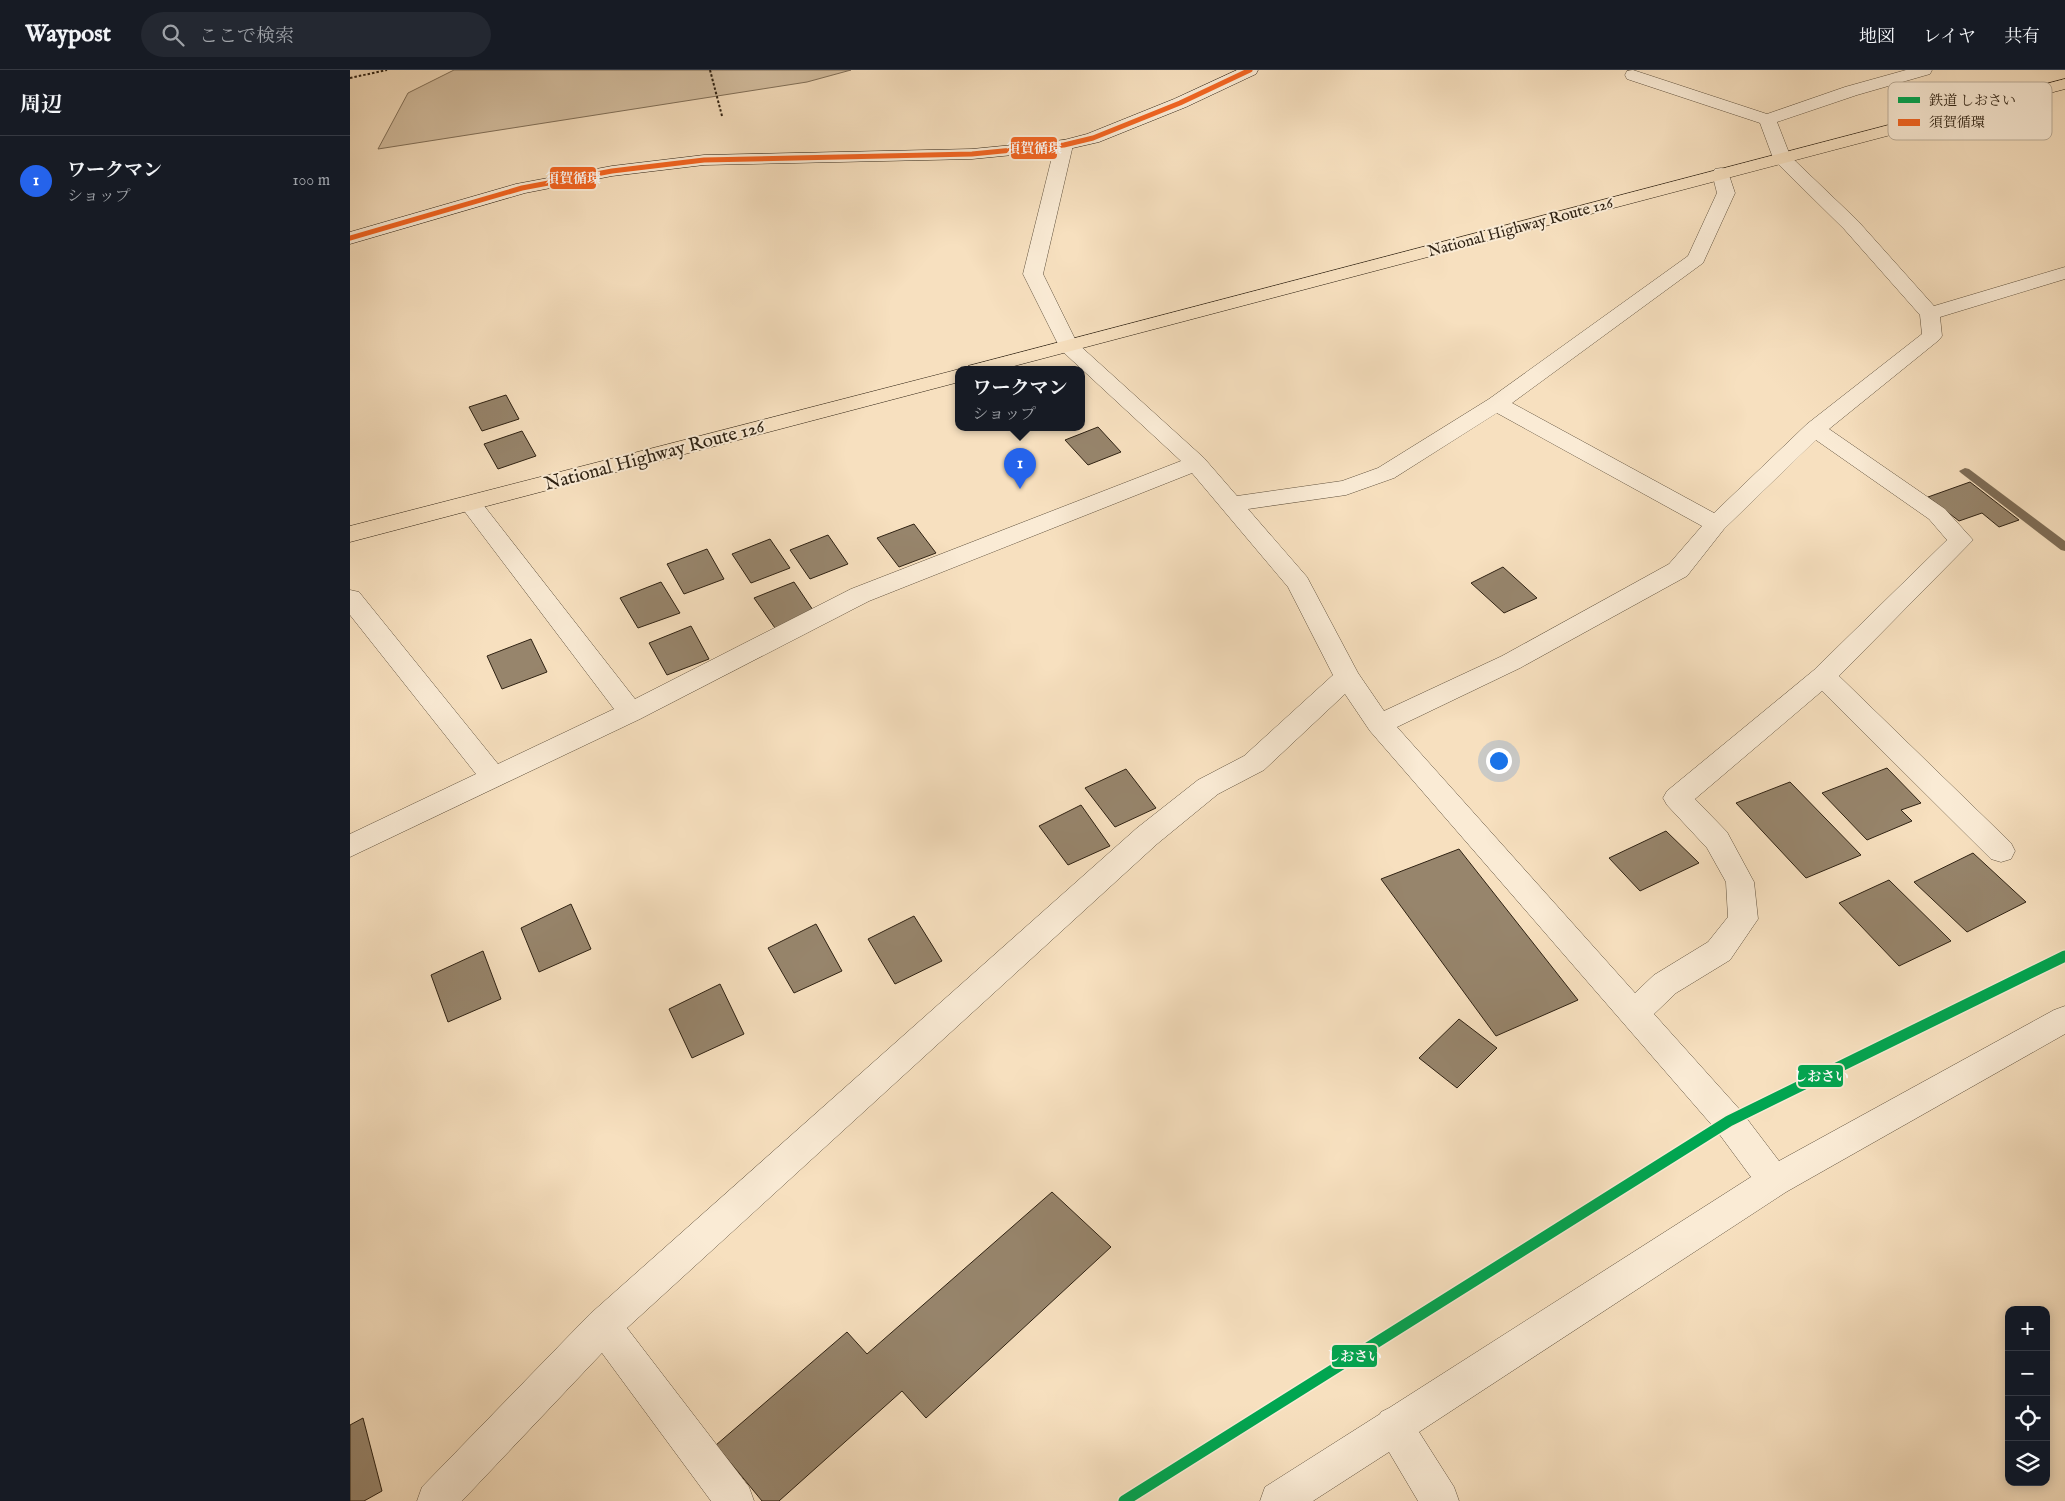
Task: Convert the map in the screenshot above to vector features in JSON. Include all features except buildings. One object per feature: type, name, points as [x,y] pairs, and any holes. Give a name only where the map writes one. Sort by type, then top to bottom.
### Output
[{"type":"highway","name":"National Highway Route 126","points":[[2052,87],[2065,84]]},
{"type":"highway","name":"National Highway Route 126","points":[[990,366],[1888,130]]},
{"type":"highway","name":"National Highway Route 126","points":[[350,534],[955,375]]},
{"type":"street","points":[[350,238],[522,188],[612,170],[704,160],[972,154],[1064,145],[1093,138],[1180,103],[1250,70]]},
{"type":"street","points":[[1633,75],[1767,120],[1851,90],[1924,70]]},
{"type":"street","points":[[1379,724],[1511,662],[1678,570],[1716,524],[1816,429],[1932,336],[1930,314],[1851,225],[1782,158],[1767,120]]},
{"type":"street","points":[[1064,145],[1033,274],[1068,346],[1196,463],[1232,504],[1298,583],[1347,677],[1379,724],[1729,1121],[1774,1181]]},
{"type":"street","points":[[1232,504],[1346,488],[1386,473],[1497,404],[1696,259],[1726,193],[1721,173]]},
{"type":"street","points":[[1930,314],[2065,273]]},
{"type":"street","points":[[1497,404],[1716,524]]},
{"type":"street","points":[[1634,1014],[1665,984],[1719,950],[1744,918],[1740,882],[1717,840],[1677,798],[1823,676],[1960,540],[1938,514],[1816,429]]},
{"type":"street","points":[[350,846],[630,712],[860,596],[1196,463]]},
{"type":"street","points":[[470,503],[630,712]]},
{"type":"street","points":[[350,598],[494,778]]},
{"type":"street","points":[[1823,676],[2001,851]]},
{"type":"street","points":[[436,1501],[603,1326],[1147,836],[1208,787],[1254,763],[1347,677]]},
{"type":"street","points":[[1279,1501],[1774,1181],[2065,1019]]},
{"type":"street","points":[[603,1326],[735,1501]]},
{"type":"street","points":[[1394,1425],[1440,1501]]},
{"type":"path","points":[[350,78],[387,70]]},
{"type":"path","points":[[710,70],[722,116]]},
{"type":"shaded area","points":[[454,70],[851,70],[807,82],[378,149],[408,93]]},
{"type":"waterway","points":[[1965,471],[2065,547]]},
{"type":"rail line","name":"しおさい","points":[[1124,1501],[1729,1121],[2065,956]]},
{"type":"transit line","name":"須賀循環","points":[[350,238],[522,188],[612,171],[704,160],[972,154],[1064,145],[1093,138],[1180,103],[1250,70]]},
{"type":"place","name":"ワークマン","points":[[1020,489]]}]
